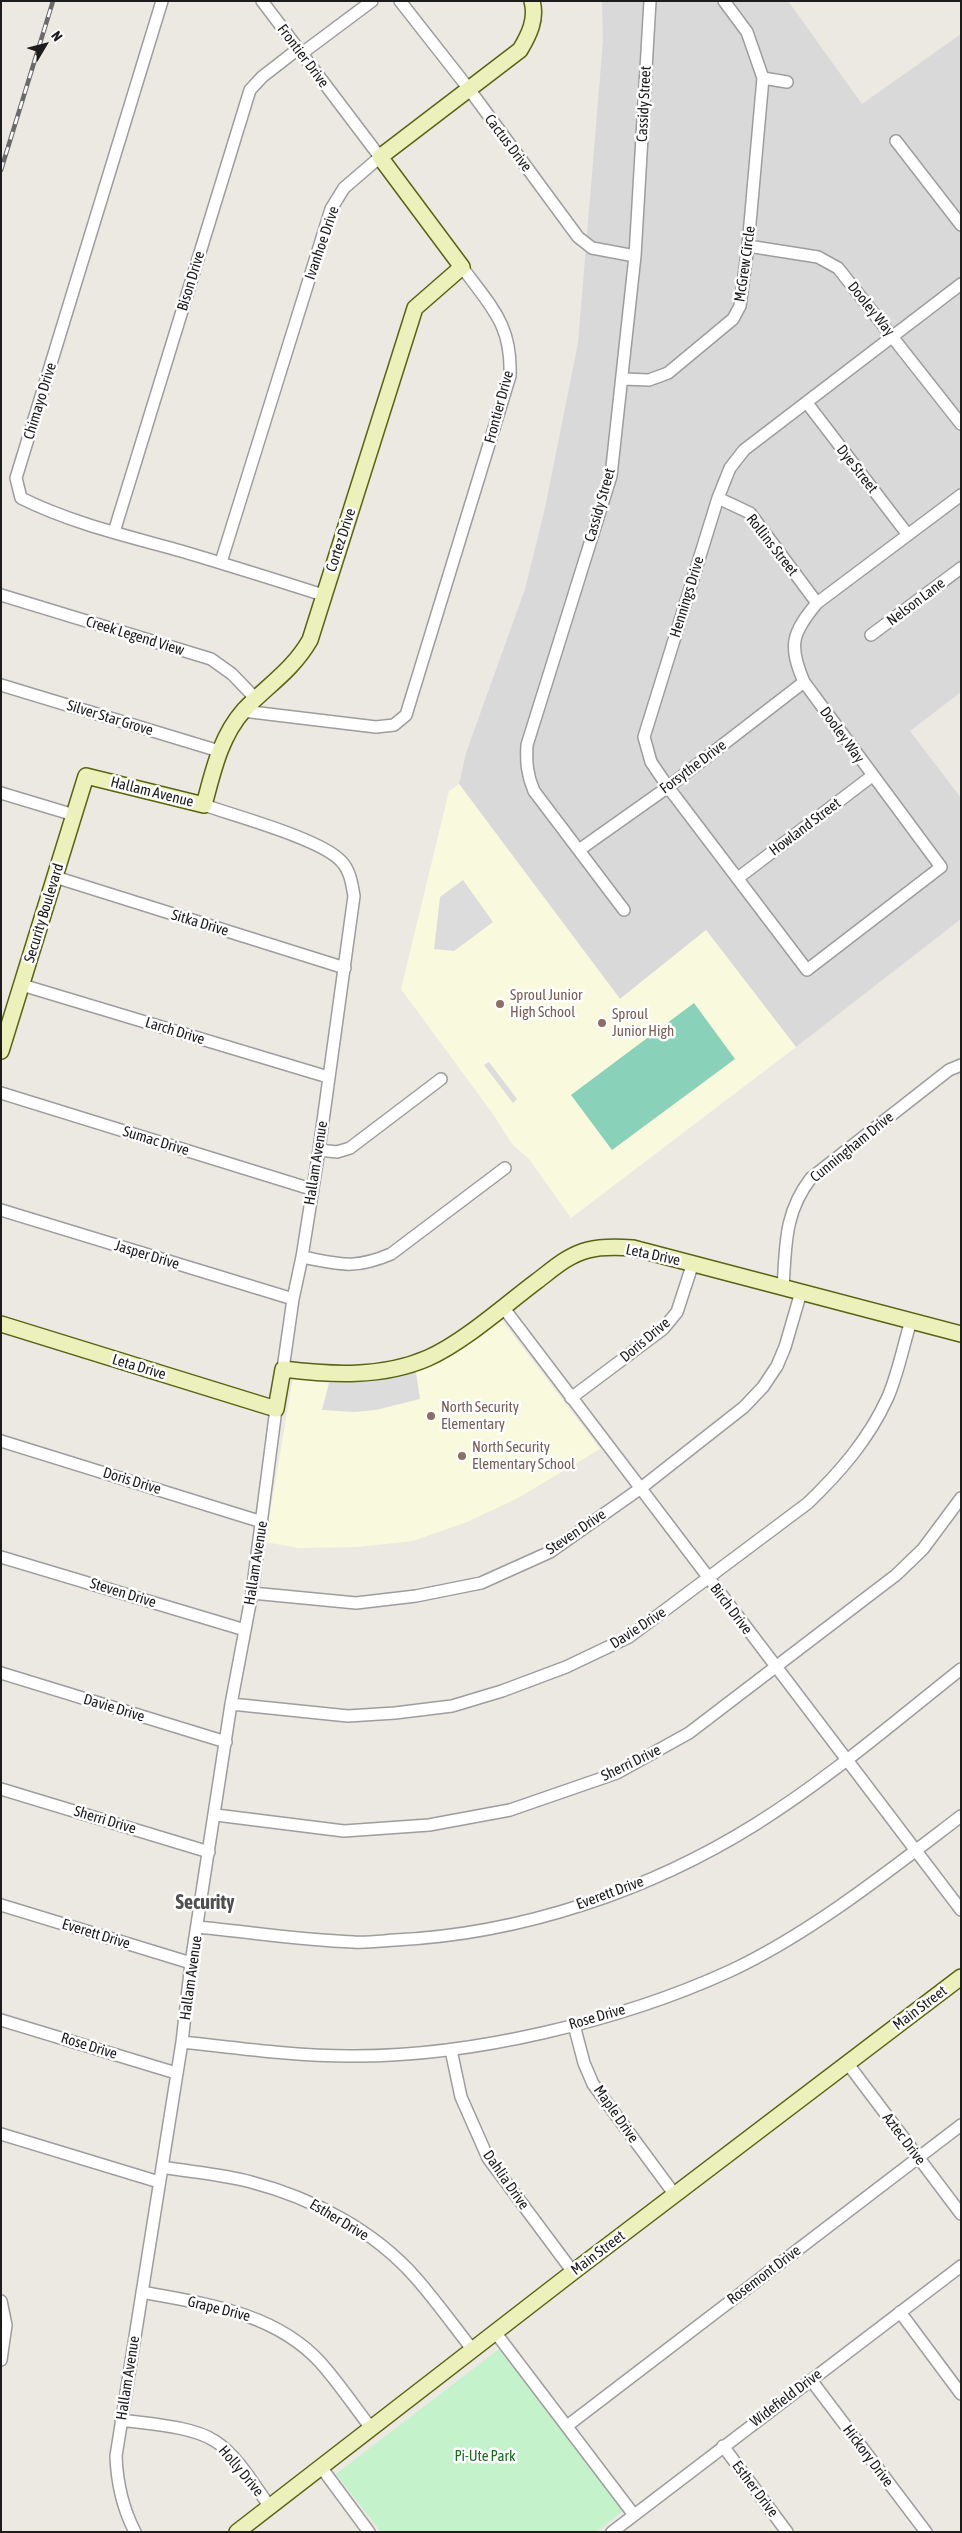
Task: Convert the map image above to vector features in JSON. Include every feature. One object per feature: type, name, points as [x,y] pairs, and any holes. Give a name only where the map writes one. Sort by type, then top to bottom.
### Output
[{"type":"street","name":"Chimayo Drive","points":[[162,1],[16,478],[21,498],[40,507],[114,532],[221,562],[323,595]]},
{"type":"street","name":"Frontier Drive","points":[[243,712],[376,728],[394,725],[406,714],[510,376],[511,353],[502,321],[262,1]]},
{"type":"street","name":"Bison Drive","points":[[114,532],[250,90],[262,76],[372,1]]},
{"type":"street","name":"Cactus Drive","points":[[400,1],[469,89],[578,237],[592,248],[635,256]]},
{"type":"street","name":"Ivanhoe Drive","points":[[221,562],[331,209],[344,188],[380,157],[520,50],[529,36],[533,23],[532,1]]},
{"type":"street","name":"Cassidy Street","points":[[624,910],[534,791],[528,778],[526,763],[527,745],[611,476],[635,256],[650,1]]},
{"type":"street","name":"McGrew Circle","points":[[623,379],[649,380],[668,373],[733,319],[740,306],[748,246],[763,78],[747,32],[724,1]]},
{"type":"street","points":[[763,78],[787,82]]},
{"type":"street","points":[[896,141],[961,225]]},
{"type":"street","name":"Dooley Way","points":[[748,246],[818,257],[838,268],[961,424]]},
{"type":"street","name":"Cortez Drive","points":[[204,806],[218,751],[243,712],[299,659],[310,640],[415,308],[462,267]]},
{"type":"street","name":"Hennings Drive","points":[[807,970],[668,787],[651,762],[644,737],[718,498],[730,468],[744,450],[961,284]]},
{"type":"street","name":"Dye Street","points":[[807,403],[908,535]]},
{"type":"street","name":"Dooley Way","points":[[807,970],[941,867],[804,682],[794,659],[795,638],[801,622],[816,603],[961,495]]},
{"type":"street","name":"Rollins Street","points":[[718,498],[750,513],[816,603]]},
{"type":"street","name":"Nelson Lane","points":[[871,636],[961,568]]},
{"type":"street","name":"Creek Legend View","points":[[1,595],[210,659],[232,674],[256,699]]},
{"type":"street","name":"Forsythe Drive","points":[[579,850],[668,787],[804,682]]},
{"type":"street","name":"Silver Star Grove","points":[[1,685],[218,751]]},
{"type":"street","name":"Hallam Avenue","points":[[86,776],[204,806],[323,846],[342,861],[350,875],[354,896],[319,1150],[311,1189],[302,1257],[293,1299],[276,1409],[252,1593],[232,1704],[216,1815],[191,1963],[182,2042],[116,2456],[118,2484],[126,2515],[135,2532]]},
{"type":"street","name":"Security Boulevard","points":[[1,1051],[86,776]]},
{"type":"street","name":"Howland Street","points":[[738,878],[872,776]]},
{"type":"street","points":[[1,793],[74,815]]},
{"type":"street","name":"Sitka Drive","points":[[55,877],[344,968]]},
{"type":"street","name":"Larch Drive","points":[[22,985],[328,1078]]},
{"type":"street","name":"Cunningham Drive","points":[[783,1287],[787,1231],[790,1218],[799,1194],[811,1178],[949,1070],[961,1065]]},
{"type":"street","points":[[319,1150],[337,1152],[350,1148],[441,1079]]},
{"type":"street","name":"Sumac Drive","points":[[1,1093],[311,1189]]},
{"type":"street","points":[[302,1257],[352,1266],[373,1262],[391,1254],[504,1168]]},
{"type":"street","name":"Jasper Drive","points":[[1,1210],[293,1299]]},
{"type":"street","name":"Leta Drive","points":[[283,1369],[325,1374],[358,1374],[408,1366],[449,1346],[565,1259],[589,1250],[613,1247],[634,1248],[961,1334]]},
{"type":"street","name":"Doris Drive","points":[[571,1398],[663,1329],[677,1312],[692,1263]]},
{"type":"street","name":"Steven Drive","points":[[252,1593],[356,1603],[416,1596],[481,1583],[550,1552],[640,1488],[744,1407],[763,1387],[777,1366],[786,1347],[801,1292]]},
{"type":"street","name":"Birch Drive","points":[[503,1307],[961,1910]]},
{"type":"street","name":"Davie Drive","points":[[232,1704],[348,1716],[395,1713],[452,1706],[502,1691],[566,1667],[629,1637],[709,1579],[808,1503],[858,1449],[887,1398],[911,1321]]},
{"type":"street","name":"Leta Drive","points":[[1,1324],[276,1409]]},
{"type":"street","name":"Doris Drive","points":[[1,1441],[262,1522]]},
{"type":"street","name":"Sherri Drive","points":[[216,1815],[344,1831],[430,1825],[510,1810],[617,1773],[689,1733],[896,1575],[923,1549],[961,1498]]},
{"type":"street","name":"Steven Drive","points":[[1,1557],[245,1630]]},
{"type":"street","name":"Everett Drive","points":[[198,1927],[354,1942],[423,1939],[495,1929],[612,1895],[675,1868],[756,1824],[847,1759],[961,1669]]},
{"type":"street","name":"Davie Drive","points":[[1,1673],[226,1742]]},
{"type":"street","name":"Sherri Drive","points":[[1,1788],[209,1852]]},
{"type":"street","name":"Rose Drive","points":[[182,2042],[300,2054],[343,2056],[450,2050],[574,2025],[655,2000],[730,1971],[804,1930],[961,1816]]},
{"type":"street","name":"Everett Drive","points":[[1,1906],[191,1963]]},
{"type":"street","name":"Main Street","points":[[237,2532],[472,2349],[961,1977]]},
{"type":"street","name":"Rose Drive","points":[[1,2020],[176,2072]]},
{"type":"street","name":"Maple Drive","points":[[574,2025],[584,2063],[593,2084],[674,2195]]},
{"type":"street","name":"Dahlia Drive","points":[[450,2050],[460,2097],[488,2158],[573,2272]]},
{"type":"street","name":"Aztec Drive","points":[[848,2064],[961,2214]]},
{"type":"street","name":"Rosemont Drive","points":[[567,2426],[961,2125]]},
{"type":"street","points":[[1,2134],[159,2182]]},
{"type":"street","name":"Esther Drive","points":[[162,2167],[250,2182],[296,2196],[351,2224],[389,2252],[415,2277],[472,2349]]},
{"type":"street","name":"Widefield Drive","points":[[612,2532],[961,2266]]},
{"type":"street","name":"Grape Drive","points":[[142,2292],[225,2308],[261,2320],[298,2342],[320,2362],[371,2428]]},
{"type":"street","points":[[1,2302],[6,2325],[1,2360]]},
{"type":"street","points":[[900,2312],[961,2394]]},
{"type":"street","points":[[495,2332],[634,2515]]},
{"type":"street","name":"Hickory Drive","points":[[811,2380],[926,2532]]},
{"type":"street","name":"Holly Drive","points":[[121,2420],[195,2432],[215,2441],[230,2454],[270,2507]]},
{"type":"street","name":"Esther Drive","points":[[723,2446],[787,2532]]},
{"type":"street","points":[[321,2467],[369,2532]]},
{"type":"shaded area","points":[[602,1],[788,1],[862,104],[961,34],[961,692],[910,731],[961,798],[961,919],[796,1047],[706,930],[620,999],[459,784],[466,753],[525,589],[545,508],[578,343],[603,41]]},
{"type":"shaded area","name":"Sproul Junior High","points":[[459,784],[620,999],[706,930],[796,1047],[571,1218],[529,1159],[512,1144],[493,1114],[401,989],[449,791]]},
{"type":"shaded area","points":[[463,880],[493,922],[454,951],[434,949],[440,897]]},
{"type":"shaded area","points":[[489,1062],[517,1099],[513,1103],[484,1065]]},
{"type":"shaded area","name":"North Security Elementary","points":[[501,1319],[600,1449],[518,1498],[467,1522],[413,1541],[356,1547],[299,1548],[265,1542],[293,1378],[329,1383],[369,1382],[427,1369],[460,1350]]},
{"type":"shaded area","points":[[416,1372],[420,1399],[376,1410],[354,1412],[322,1410],[329,1383],[369,1382]]},
{"type":"green space","points":[[694,1003],[735,1059],[612,1150],[571,1095]]},
{"type":"green space","name":"Pi-Ute Park","points":[[499,2349],[623,2511],[596,2532],[381,2532],[336,2474]]},
{"type":"railway","points":[[1,170],[53,1]]},
{"type":"place","name":"Sproul Junior High School","points":[[500,1004]]},
{"type":"place","name":"Sproul Junior High","points":[[602,1023]]},
{"type":"place","name":"North Security Elementary","points":[[431,1416]]},
{"type":"place","name":"North Security Elementary School","points":[[462,1456]]},
{"type":"district","name":"Security","points":[[205,1903]]}]
